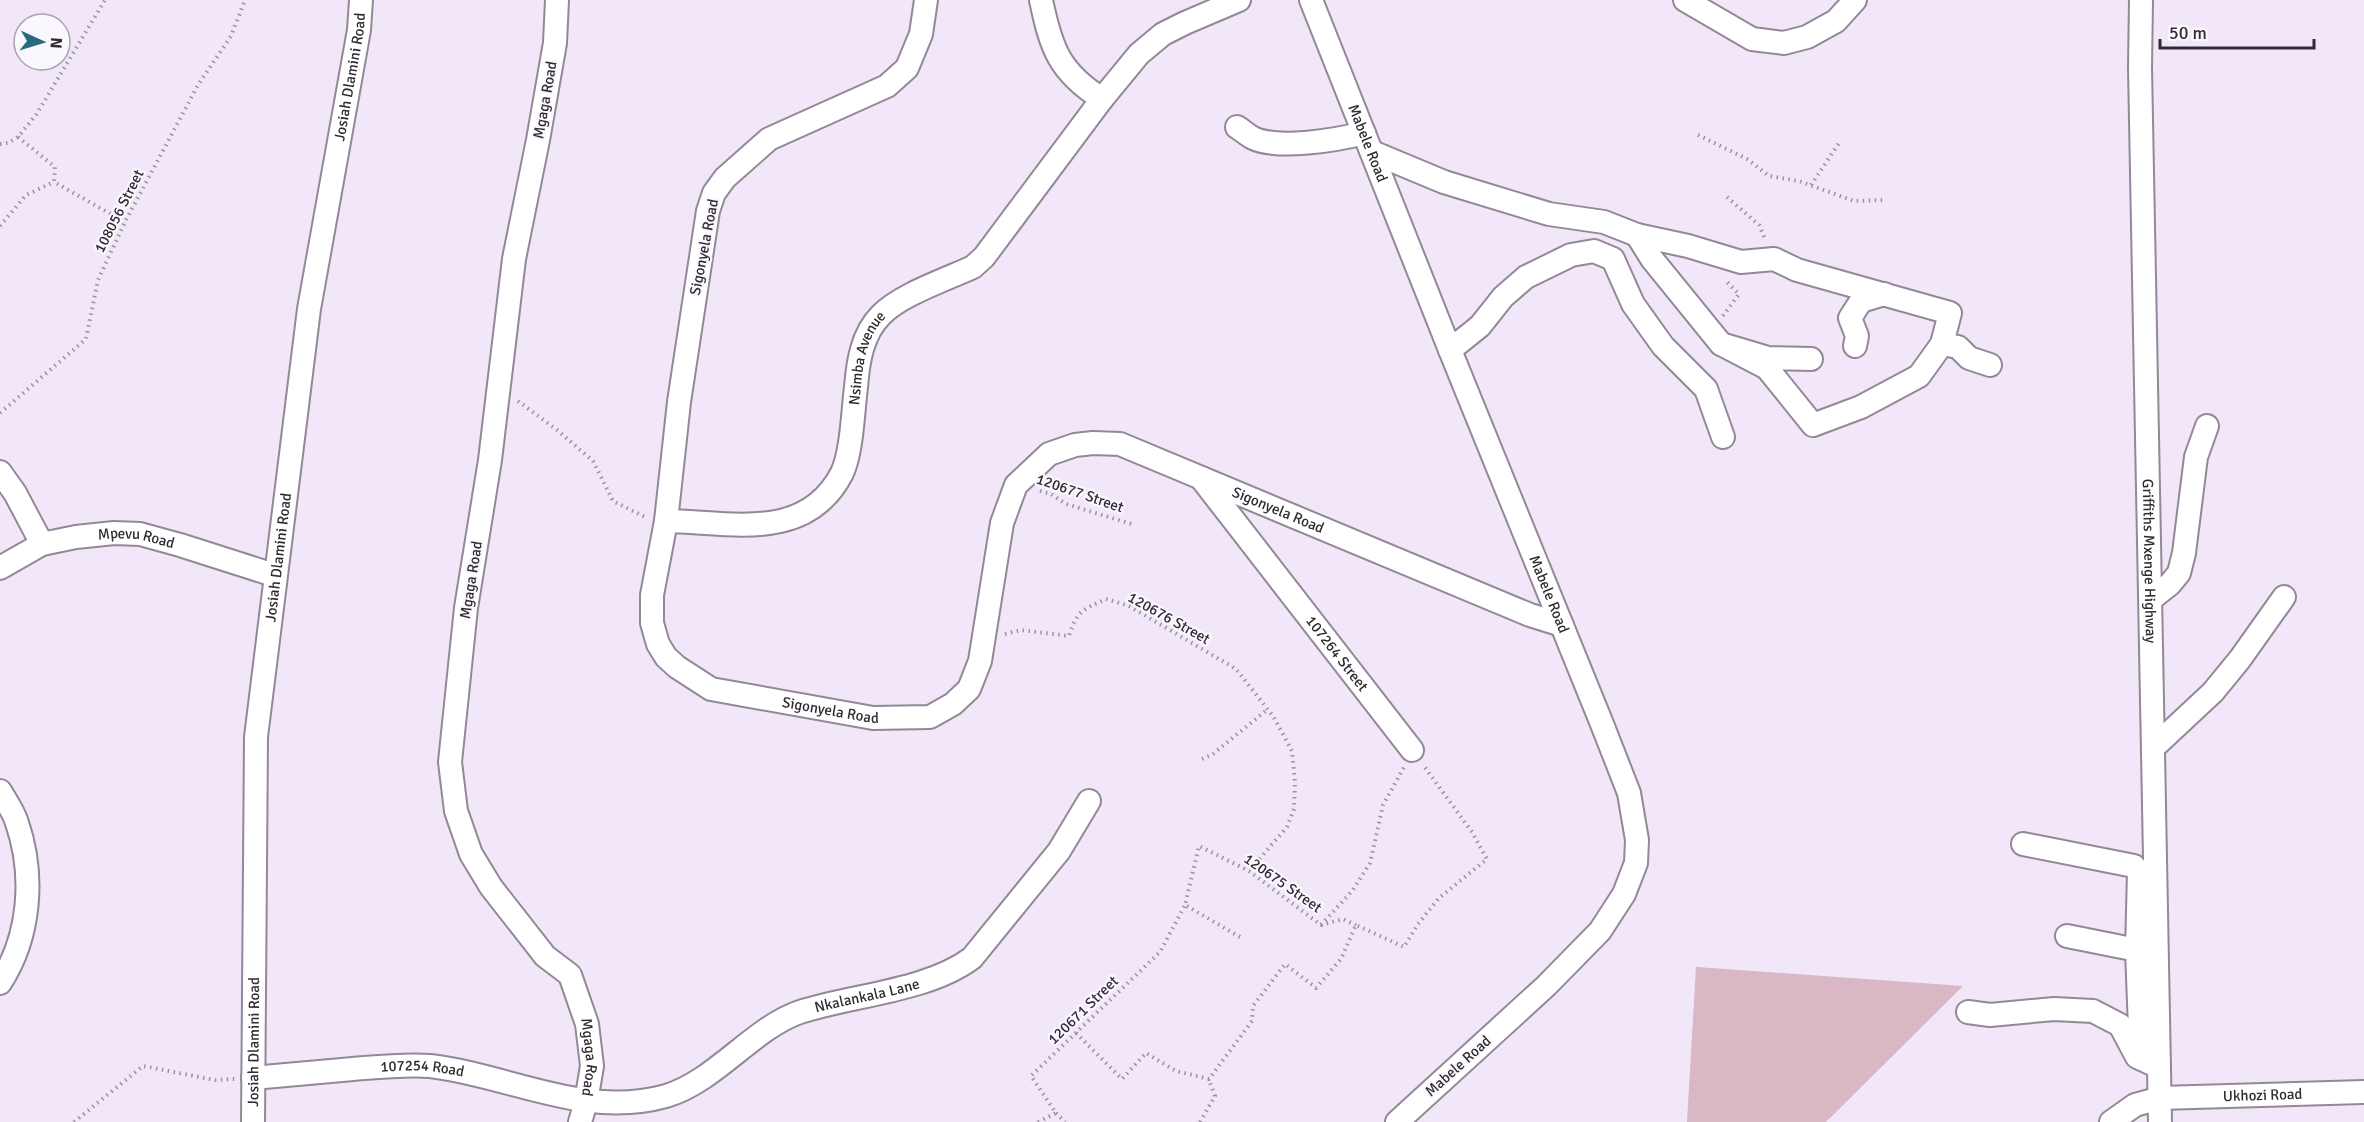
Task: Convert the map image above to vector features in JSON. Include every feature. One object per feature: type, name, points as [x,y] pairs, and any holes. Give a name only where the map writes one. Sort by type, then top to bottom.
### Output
[{"type":"street","name":"Josiah Dlamini Road","points":[[253,1122],[256,737],[274,575],[309,309],[359,30],[361,0]]},
{"type":"street","name":"Mgaga Road","points":[[557,0],[555,43],[514,259],[490,460],[466,608],[453,711],[450,762],[456,811],[471,854],[491,887],[545,956],[570,975],[587,1024],[592,1066],[583,1112]]},
{"type":"street","name":"Sigonyela Road","points":[[926,0],[921,34],[907,68],[888,86],[769,139],[725,178],[714,193],[708,211],[689,334],[666,521],[652,595],[652,623],[658,644],[676,667],[711,689],[873,718],[930,717],[953,705],[969,689],[980,662],[1002,523],[1016,485],[1049,453],[1075,445],[1093,443],[1120,444],[1530,615],[1562,625]]},
{"type":"street","points":[[1041,0],[1048,35],[1059,58],[1081,86],[1102,99]]},
{"type":"street","name":"Nsimba Avenue","points":[[666,521],[752,525],[775,522],[805,513],[825,496],[843,471],[851,436],[857,378],[863,347],[869,331],[880,315],[896,303],[973,267],[984,258],[1102,99],[1139,54],[1163,34],[1185,22],[1239,0]]},
{"type":"street","name":"Mabele Road","points":[[1311,0],[1629,793],[1637,840],[1636,862],[1624,894],[1600,931],[1546,986],[1397,1122]]},
{"type":"street","points":[[1685,0],[1752,39],[1784,43],[1807,37],[1836,21],[1855,0]]},
{"type":"street","name":"Griffiths Mxenge Highway","points":[[2141,0],[2140,79],[2153,748],[2150,1063],[2160,1098],[2160,1122]]},
{"type":"street","points":[[1237,127],[1253,139],[1298,143],[1368,142],[1444,182],[1549,214],[1604,222],[1636,235],[1688,246],[1741,262],[1774,259],[1797,270],[1950,313],[1942,344],[1918,376],[1861,407],[1813,426],[1767,368],[1716,337],[1652,259],[1636,235]]},
{"type":"street","points":[[1450,350],[1480,326],[1503,297],[1526,278],[1571,255],[1594,251],[1613,259],[1633,304],[1657,338],[1706,389],[1723,437]]},
{"type":"street","points":[[1855,346],[1857,336],[1850,318],[1861,301],[1884,294]]},
{"type":"street","points":[[1716,337],[1768,358],[1811,359]]},
{"type":"street","points":[[1942,344],[1958,347],[1969,358],[1990,365]]},
{"type":"street","points":[[2151,599],[2170,584],[2179,573],[2184,553],[2196,457],[2207,426]]},
{"type":"street","points":[[0,472],[15,493],[42,544]]},
{"type":"street","name":"107264 Street","points":[[1200,477],[1412,750]]},
{"type":"street","name":"Mpevu Road","points":[[0,568],[42,544],[105,534],[140,534],[274,575]]},
{"type":"street","points":[[2153,748],[2213,692],[2240,659],[2284,597]]},
{"type":"street","points":[[0,791],[17,823],[27,874],[26,915],[20,942],[0,983]]},
{"type":"street","name":"Nkalankala Lane","points":[[583,1112],[668,1095],[698,1081],[770,1029],[798,1013],[905,986],[960,967],[972,958],[1059,851],[1089,801]]},
{"type":"street","points":[[2023,844],[2134,866],[2139,872],[2137,950],[2150,1063]]},
{"type":"street","points":[[2067,936],[2137,950]]},
{"type":"street","points":[[1968,1012],[1990,1015],[2054,1009],[2093,1011],[2121,1025],[2133,1052],[2150,1063]]},
{"type":"street","name":"107254 Road","points":[[253,1078],[390,1066],[430,1066],[583,1112]]},
{"type":"street","name":"Ukhozi Road","points":[[2111,1122],[2134,1105],[2160,1098],[2364,1092]]},
{"type":"path","points":[[0,144],[18,137],[36,116],[105,0]]},
{"type":"path","name":"108056 Street","points":[[0,413],[86,339],[98,280],[125,222],[198,85],[231,36],[245,0]]},
{"type":"path","points":[[1698,135],[1747,159],[1769,176],[1799,181],[1854,201],[1885,200]]},
{"type":"path","points":[[18,137],[55,166],[54,182]]},
{"type":"path","points":[[1811,185],[1839,143]]},
{"type":"path","points":[[54,182],[125,222]]},
{"type":"path","points":[[0,226],[26,195],[54,182]]},
{"type":"path","points":[[1727,197],[1759,225],[1774,259]]},
{"type":"path","points":[[1716,337],[1739,294],[1722,278]]},
{"type":"path","points":[[498,386],[557,430],[593,461],[614,501],[647,518],[666,521]]},
{"type":"path","name":"120677 Street","points":[[1016,485],[1051,494],[1066,504],[1135,525]]},
{"type":"path","name":"120676 Street","points":[[984,639],[1021,630],[1069,636],[1075,618],[1084,610],[1106,599],[1129,606],[1236,669],[1268,709],[1292,751],[1295,782],[1294,809],[1287,827],[1249,871]]},
{"type":"path","points":[[1202,759],[1214,754],[1268,709]]},
{"type":"path","points":[[1209,1079],[1252,1021],[1253,1006],[1285,964],[1316,988],[1341,959],[1356,925],[1404,947],[1418,924],[1439,898],[1487,859],[1472,832],[1412,750]]},
{"type":"path","name":"120675 Street","points":[[1321,925],[1353,890],[1370,863],[1383,805],[1412,750]]},
{"type":"path","name":"120675 Street","points":[[1199,846],[1249,871],[1321,925]]},
{"type":"path","name":"120671 Street","points":[[1056,1113],[1031,1076],[1160,952],[1185,905],[1199,846]]},
{"type":"path","points":[[1185,905],[1240,937]]},
{"type":"path","name":"120675 Street","points":[[1321,925],[1343,919],[1356,925]]},
{"type":"path","points":[[1076,1033],[1122,1079],[1146,1053],[1176,1071],[1209,1079]]},
{"type":"path","points":[[74,1122],[143,1066],[215,1080],[253,1078]]},
{"type":"path","points":[[1200,1122],[1215,1096],[1209,1079]]},
{"type":"path","points":[[1038,1122],[1056,1113],[1065,1122]]},
{"type":"shaded area","points":[[1696,967],[1963,986],[1826,1122],[1687,1122]]}]
